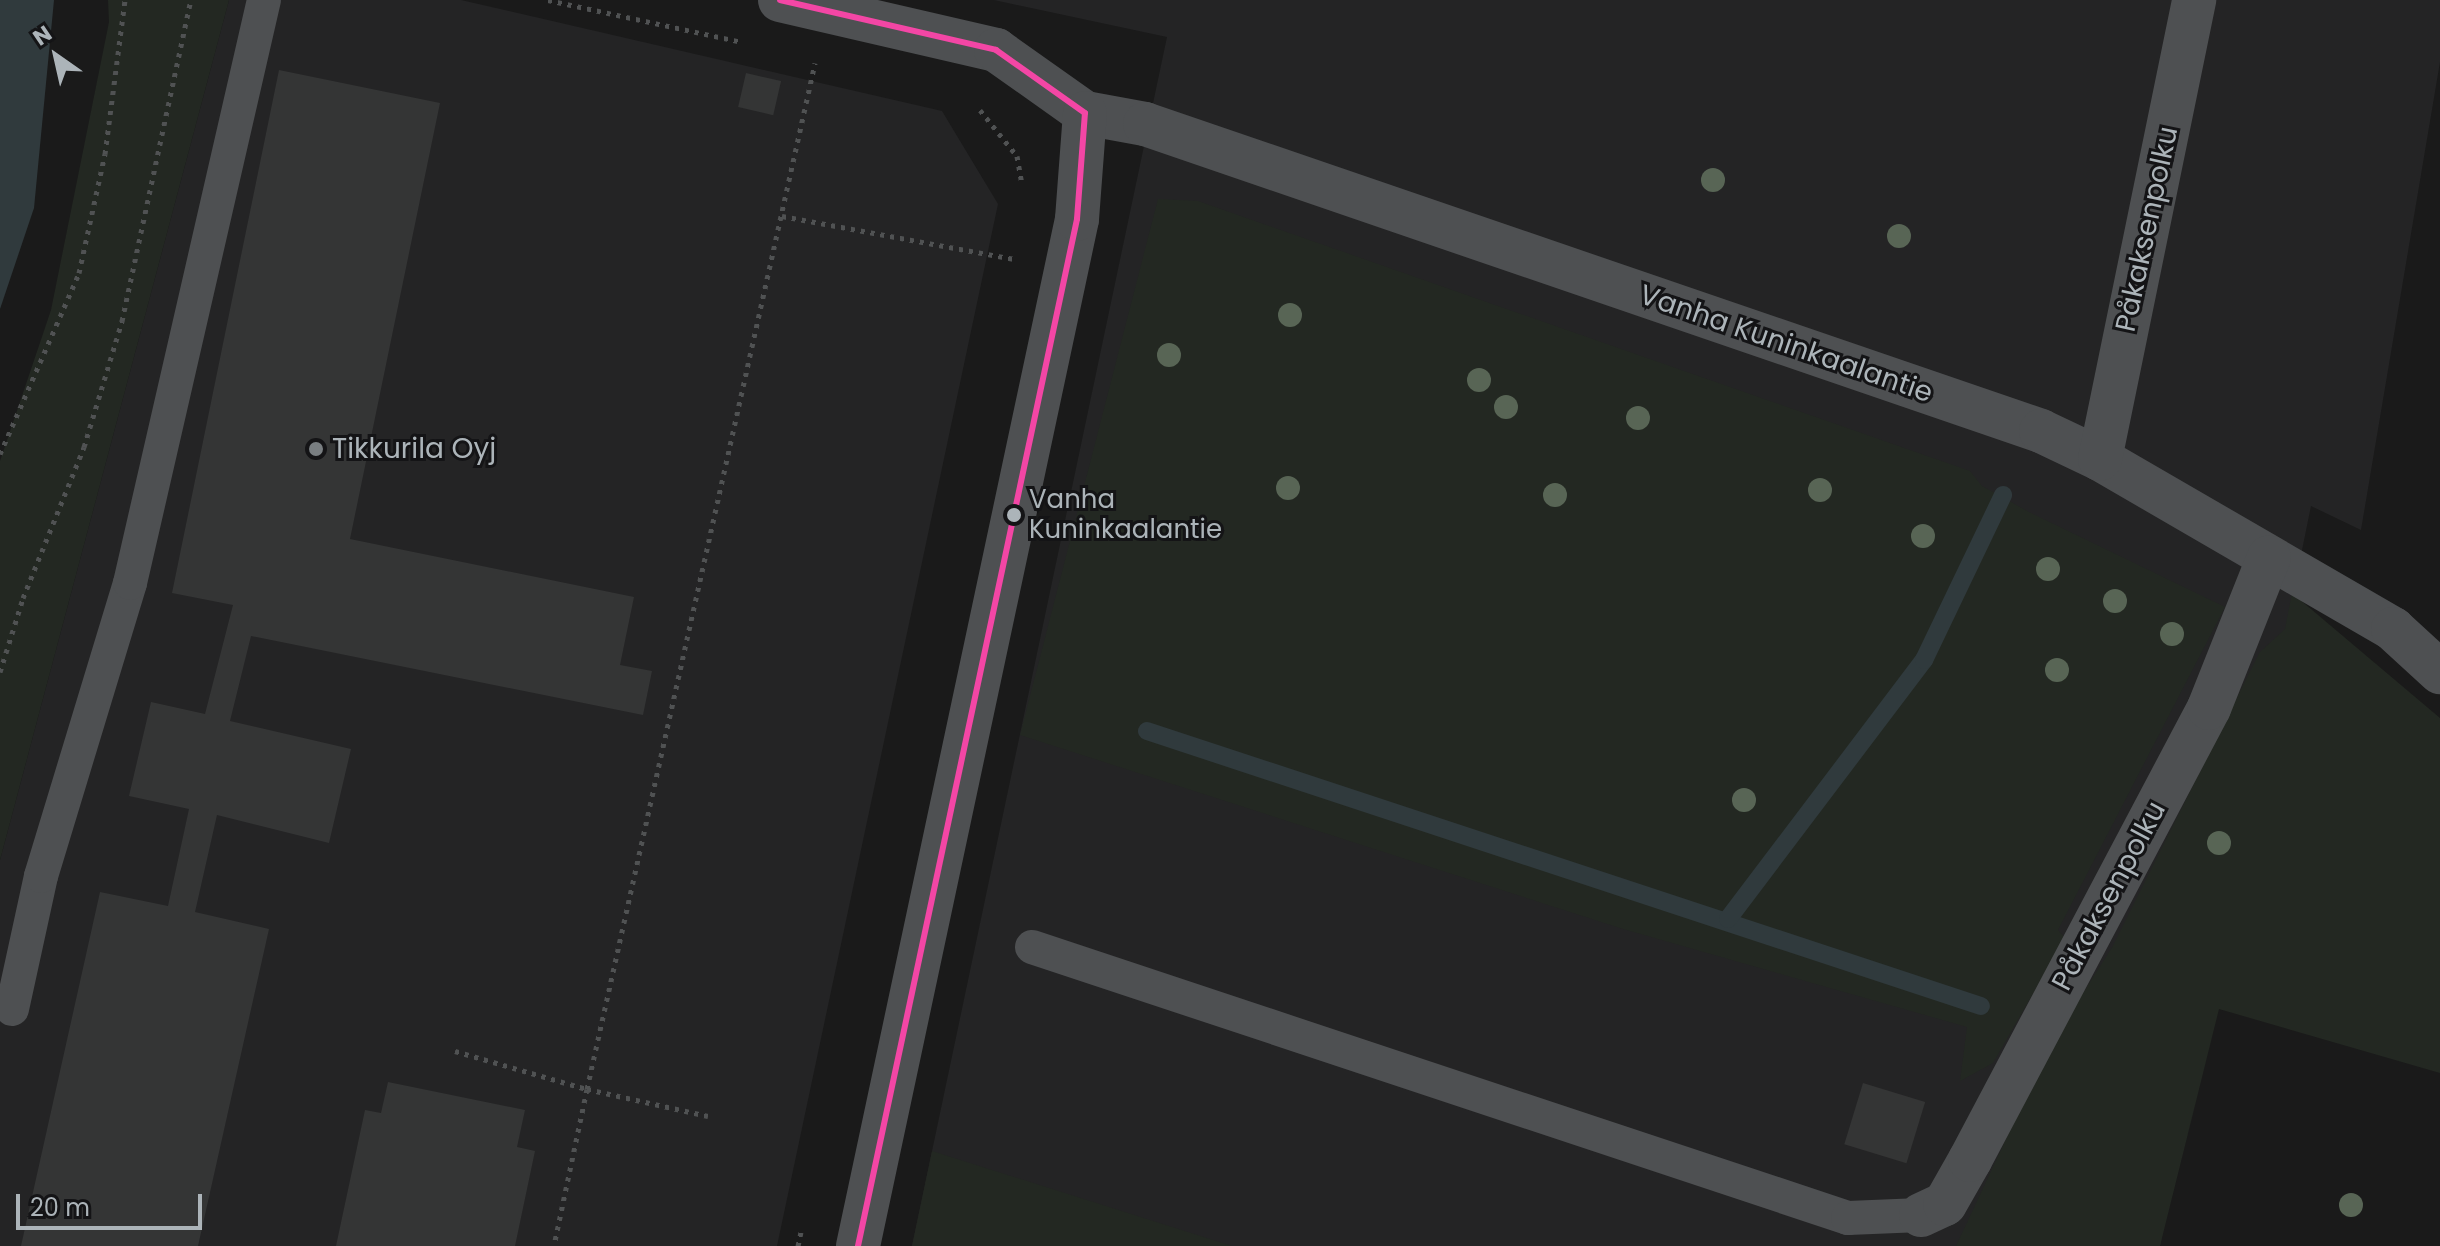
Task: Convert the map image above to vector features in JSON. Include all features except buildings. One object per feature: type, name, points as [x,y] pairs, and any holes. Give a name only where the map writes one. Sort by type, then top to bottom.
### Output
[{"type":"street","points":[[780,0],[996,50],[1085,113],[1077,219],[858,1246]]},
{"type":"street","name":"Påkaksenpolku","points":[[2100,459],[2194,0]]},
{"type":"street","name":"Vanha Kuninkaalantie","points":[[1085,113],[1145,124],[2041,431],[2100,459],[2393,629],[2440,672]]},
{"type":"street","name":"Påkaksenpolku","points":[[1921,1215],[1945,1204],[1970,1160],[2209,708],[2269,557]]},
{"type":"lane","points":[[12,1009],[41,876],[130,583],[264,0]]},
{"type":"lane","points":[[1032,947],[1848,1218],[1921,1215]]},
{"type":"path","points":[[0,454],[79,273],[105,154],[125,0]]},
{"type":"path","points":[[0,672],[23,598],[84,447],[122,321],[191,0]]},
{"type":"path","points":[[548,0],[749,43]]},
{"type":"path","points":[[803,54],[830,60]]},
{"type":"path","points":[[554,1246],[816,57]]},
{"type":"path","points":[[974,103],[1017,156],[1023,195]]},
{"type":"path","points":[[782,216],[1018,260],[1020,247]]},
{"type":"path","points":[[455,1051],[587,1089],[708,1116]]},
{"type":"shaded area","points":[[0,0],[54,0],[34,208],[0,309]]},
{"type":"shaded area","points":[[108,0],[229,0],[0,860],[0,461],[51,310],[109,22]]},
{"type":"shaded area","points":[[229,0],[461,0],[942,111],[998,204],[777,1246],[0,1246],[0,860]]},
{"type":"shaded area","points":[[994,0],[2440,0],[2440,62],[2361,530],[2311,506],[2160,1246],[912,1246],[1167,37]]},
{"type":"shaded area","points":[[1158,199],[1198,201],[1970,471],[1982,486],[2029,512],[2225,607],[2058,930],[2065,938],[1993,1063],[1960,1081],[1967,1027],[1623,929],[1020,735]]},
{"type":"shaded area","points":[[2292,593],[2440,718],[2440,1073],[2219,1009],[2160,1246],[1956,1246],[2050,1045],[2113,946],[2260,652],[2285,629]]},
{"type":"shaded area","points":[[932,1151],[1232,1246],[912,1246]]},
{"type":"waterway","points":[[1728,919],[1924,660],[2003,495]]},
{"type":"waterway","points":[[1147,731],[1981,1006]]},
{"type":"transit line","points":[[780,0],[996,50],[1085,113]]},
{"type":"transit line","points":[[858,1246],[1077,219],[1085,113]]},
{"type":"place","name":"Tikkurila Oyj","points":[[316,449]]},
{"type":"place","name":"Vanha Kuninkaalantie","points":[[1014,515]]}]
